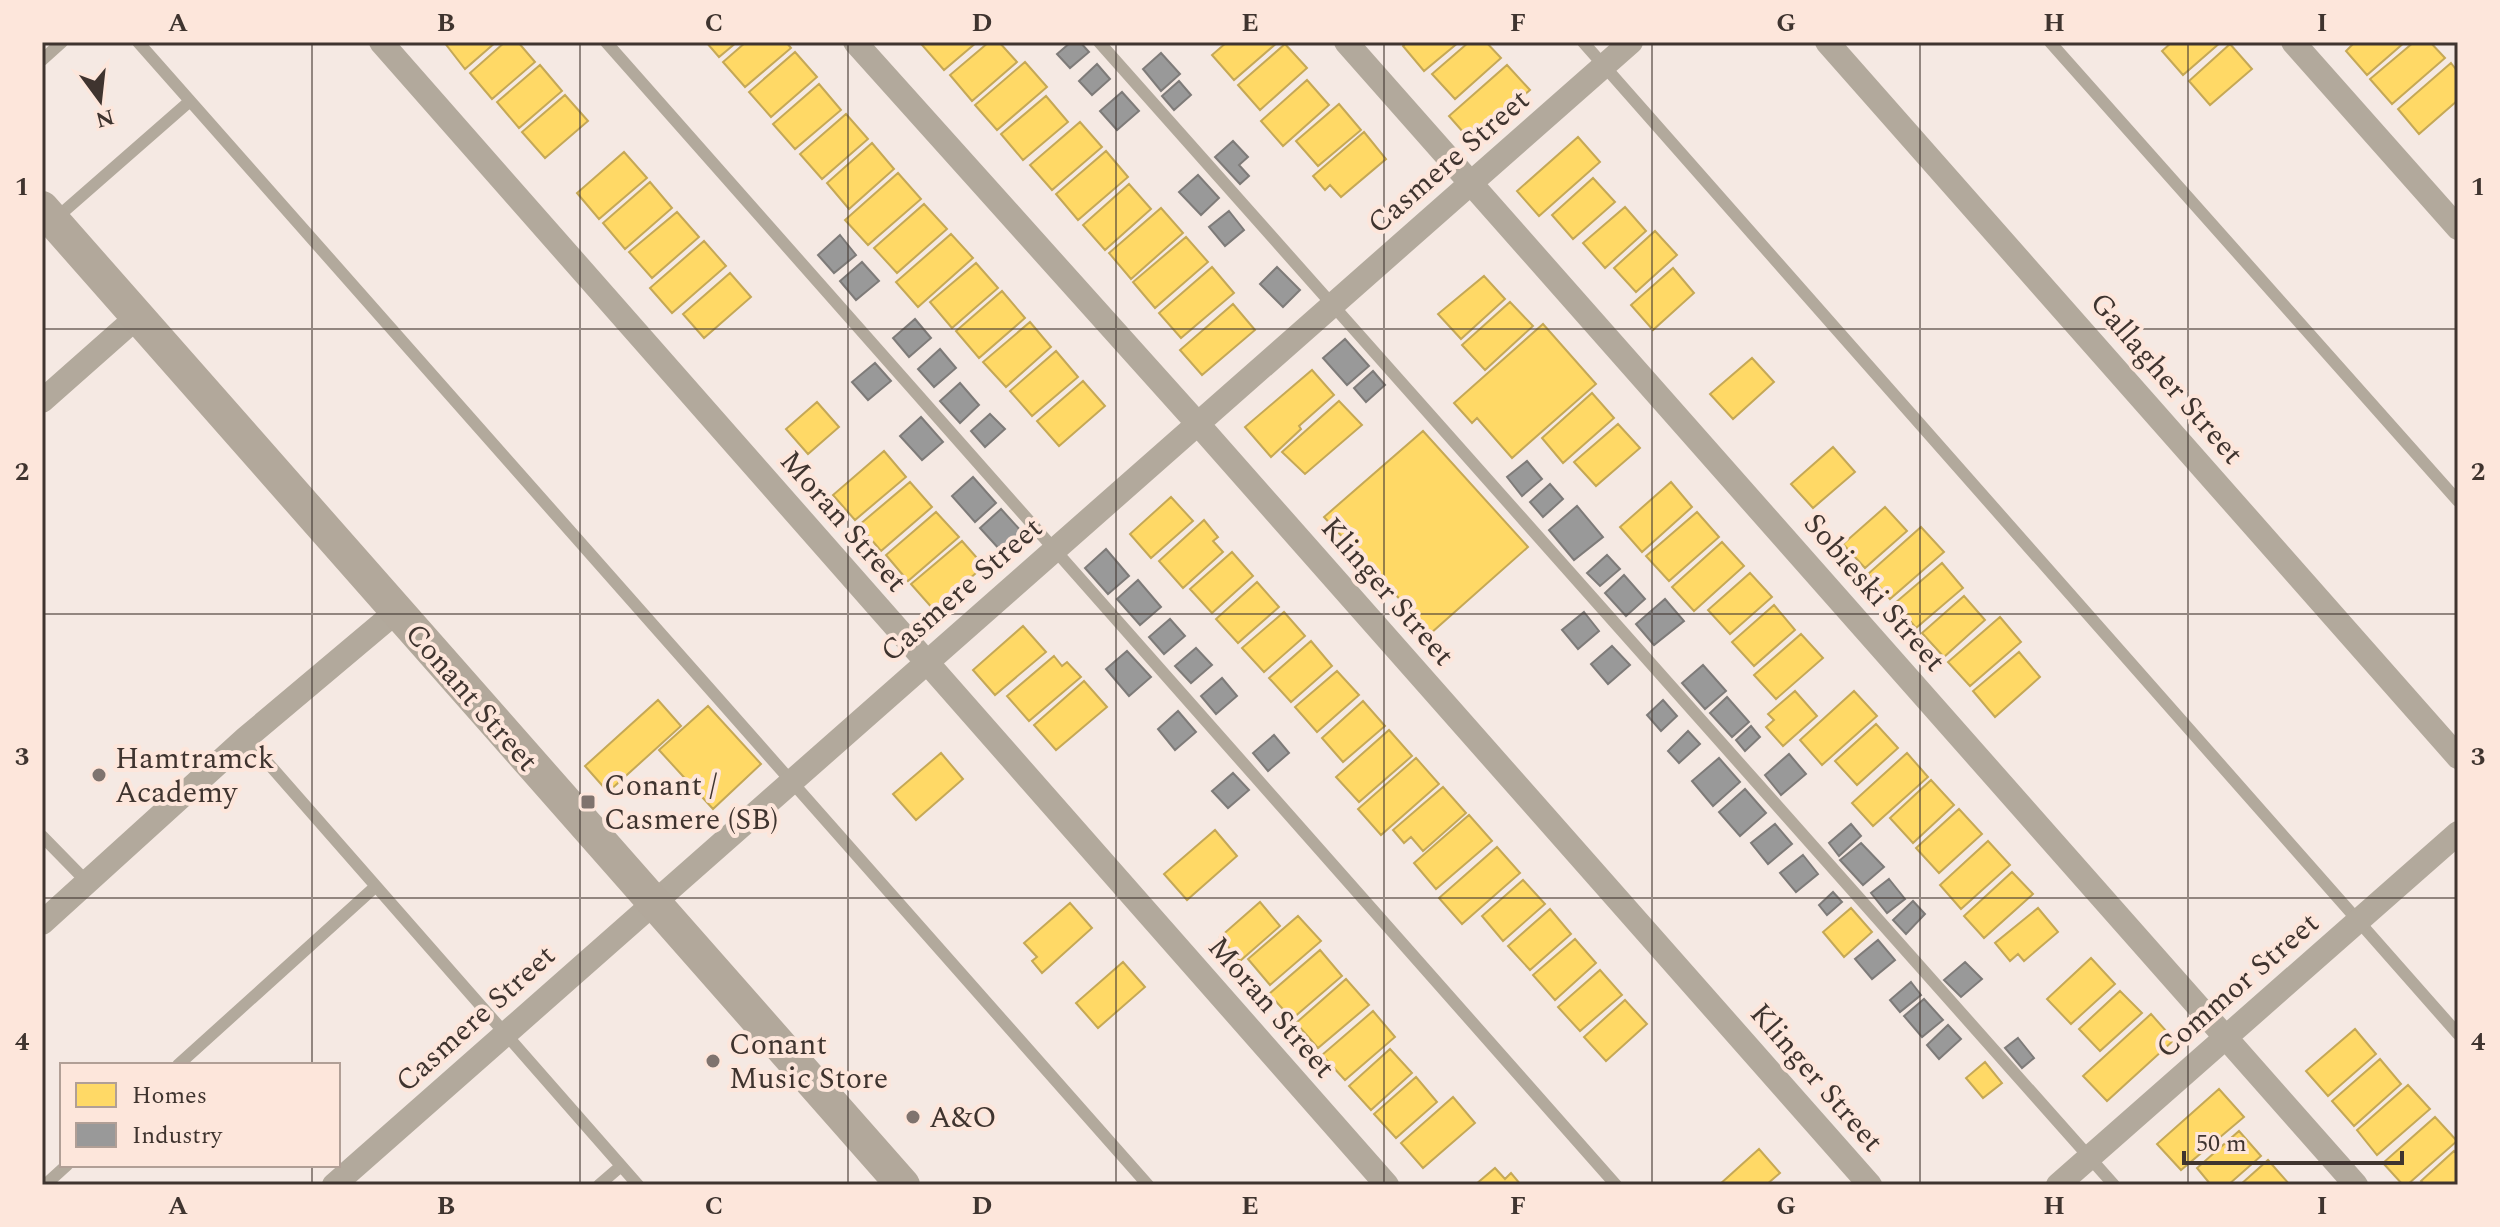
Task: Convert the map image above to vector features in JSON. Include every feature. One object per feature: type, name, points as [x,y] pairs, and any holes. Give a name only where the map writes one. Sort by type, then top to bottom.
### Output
[{"type":"main road","name":"Conant Street","points":[[48,214],[654,901],[888,1180]]},
{"type":"street","name":"Moran Street","points":[[381,42],[1387,1185]]},
{"type":"street","name":"Klinger Street","points":[[855,42],[1198,424],[1870,1185]]},
{"type":"street","name":"Sobieski Street","points":[[1346,42],[2356,1185]]},
{"type":"street","name":"Casmere Street","points":[[334,1185],[1631,42]]},
{"type":"street","name":"Gallagher Street","points":[[1827,42],[2458,757]]},
{"type":"street","points":[[2293,42],[2458,228]]},
{"type":"street","points":[[42,401],[137,317]]},
{"type":"street","points":[[42,923],[246,738],[397,611]]},
{"type":"street","name":"Commor Street","points":[[2058,1185],[2458,833]]},
{"type":"lane","points":[[42,60],[62,42]]},
{"type":"lane","points":[[138,42],[1148,1185]]},
{"type":"lane","points":[[606,42],[1616,1185]]},
{"type":"lane","points":[[1099,42],[2114,1185]]},
{"type":"lane","points":[[1583,42],[2458,1034]]},
{"type":"lane","points":[[2050,42],[2458,501]]},
{"type":"lane","points":[[48,214],[190,101]]},
{"type":"lane","points":[[246,738],[638,1185]]},
{"type":"lane","points":[[42,836],[87,882]]},
{"type":"lane","points":[[180,1063],[375,887]]},
{"type":"lane","points":[[599,1185],[621,1166]]},
{"type":"lane","points":[[45,1185],[65,1167]]},
{"type":"building: Homes","points":[[444,42],[496,42],[465,69]]},
{"type":"building: Homes","points":[[505,42],[518,42],[535,62],[492,99],[470,73]]},
{"type":"building: Homes","points":[[706,42],[737,42],[719,57]]},
{"type":"building: Homes","points":[[746,42],[786,42],[791,48],[745,87],[723,62]]},
{"type":"building: Homes","points":[[926,42],[977,42],[944,70],[922,45]]},
{"type":"building: Homes","points":[[989,42],[999,42],[1017,62],[972,101],[950,75]]},
{"type":"building: Homes","points":[[1227,42],[1278,42],[1234,80],[1212,55]]},
{"type":"building: Homes","points":[[1407,42],[1459,42],[1424,71],[1403,46]]},
{"type":"building: Homes","points":[[1469,42],[1486,42],[1501,58],[1455,99],[1432,74]]},
{"type":"building: Homes","points":[[2172,42],[2221,42],[2183,75],[2162,51]]},
{"type":"building: Homes","points":[[2355,42],[2405,42],[2367,75],[2346,51]]},
{"type":"building: Homes","points":[[2414,42],[2430,42],[2445,58],[2392,104],[2370,79]]},
{"type":"building: Homes","points":[[1285,44],[1307,68],[1260,110],[1238,85]]},
{"type":"building: Homes","points":[[2230,44],[2252,69],[2210,105],[2189,81]]},
{"type":"building: Homes","points":[[795,52],[817,77],[771,117],[749,92]]},
{"type":"building: Homes","points":[[1025,62],[1047,87],[997,130],[975,105]]},
{"type":"building: Homes","points":[[2451,63],[2458,72],[2458,100],[2419,134],[2398,109]]},
{"type":"building: Homes","points":[[540,65],[562,91],[519,128],[497,102]]},
{"type":"building: Homes","points":[[1507,65],[1530,90],[1471,141],[1449,116]]},
{"type":"building: Homes","points":[[1307,80],[1329,105],[1283,146],[1261,121]]},
{"type":"building: Homes","points":[[819,84],[841,110],[795,149],[773,124]]},
{"type":"building: Homes","points":[[565,95],[588,121],[545,158],[522,132]]},
{"type":"building: Homes","points":[[1046,96],[1068,122],[1023,160],[1001,134]]},
{"type":"building: Homes","points":[[1339,104],[1361,130],[1318,166],[1296,141]]},
{"type":"building: Homes","points":[[846,114],[868,139],[822,179],[800,154]]},
{"type":"building: Homes","points":[[1080,122],[1102,147],[1052,190],[1030,165]]},
{"type":"building: Homes","points":[[1364,132],[1386,159],[1341,197],[1330,185],[1325,190],[1313,176]]},
{"type":"building: Homes","points":[[1578,137],[1600,162],[1539,216],[1517,191]]},
{"type":"building: Homes","points":[[872,143],[894,169],[849,209],[827,183]]},
{"type":"building: Homes","points":[[1106,151],[1128,177],[1078,220],[1056,194]]},
{"type":"building: Homes","points":[[624,152],[647,178],[599,219],[577,193]]},
{"type":"building: Homes","points":[[898,173],[921,199],[868,245],[845,220]]},
{"type":"building: Homes","points":[[1593,178],[1615,202],[1573,239],[1552,215]]},
{"type":"building: Homes","points":[[650,182],[672,208],[625,249],[603,223]]},
{"type":"building: Homes","points":[[1129,184],[1151,209],[1105,250],[1083,225]]},
{"type":"building: Homes","points":[[924,204],[947,229],[897,273],[874,248]]},
{"type":"building: Homes","points":[[1625,207],[1646,231],[1605,268],[1583,243]]},
{"type":"building: Homes","points":[[1161,208],[1183,233],[1131,279],[1109,253]]},
{"type":"building: Homes","points":[[677,212],[699,237],[652,278],[629,252]]},
{"type":"building: Homes","points":[[1655,231],[1677,255],[1636,292],[1614,268]]},
{"type":"building: Homes","points":[[951,234],[973,258],[918,307],[896,282]]},
{"type":"building: Homes","points":[[1186,237],[1208,262],[1155,308],[1133,282]]},
{"type":"building: Homes","points":[[704,241],[726,266],[672,313],[650,288]]},
{"type":"building: Homes","points":[[976,263],[998,288],[952,328],[930,302]]},
{"type":"building: Homes","points":[[1212,267],[1234,293],[1181,338],[1159,313]]},
{"type":"building: Homes","points":[[1673,268],[1694,293],[1653,330],[1631,305]]},
{"type":"building: Homes","points":[[730,273],[751,297],[704,338],[683,314]]},
{"type":"building: Homes","points":[[1484,276],[1505,299],[1461,339],[1438,314]]},
{"type":"building: Homes","points":[[1002,291],[1025,318],[979,358],[956,331]]},
{"type":"building: Homes","points":[[1510,302],[1533,326],[1485,370],[1462,345]]},
{"type":"building: Homes","points":[[1233,304],[1255,330],[1202,375],[1180,350]]},
{"type":"building: Homes","points":[[1030,322],[1051,347],[1006,387],[983,362]]},
{"type":"building: Homes","points":[[1543,324],[1596,384],[1512,458],[1477,418],[1472,423],[1454,403]]},
{"type":"building: Homes","points":[[1056,351],[1078,377],[1032,416],[1010,391]]},
{"type":"building: Homes","points":[[1752,358],[1774,382],[1733,419],[1710,394]]},
{"type":"building: Homes","points":[[1312,370],[1334,395],[1299,426],[1301,429],[1271,457],[1245,427]]},
{"type":"building: Homes","points":[[1083,381],[1105,406],[1059,446],[1037,421]]},
{"type":"building: Homes","points":[[1592,393],[1614,418],[1563,463],[1542,438]]},
{"type":"building: Homes","points":[[1339,401],[1362,425],[1305,474],[1282,452]]},
{"type":"building: Homes","points":[[817,402],[839,427],[808,454],[786,429]]},
{"type":"building: Homes","points":[[1618,424],[1640,448],[1596,486],[1574,462]]},
{"type":"building: Homes","points":[[1423,431],[1528,547],[1431,633],[1324,517]]},
{"type":"building: Homes","points":[[1833,447],[1855,472],[1813,508],[1791,484]]},
{"type":"building: Homes","points":[[884,451],[906,477],[855,520],[833,495]]},
{"type":"building: Homes","points":[[910,482],[932,507],[881,551],[859,525]]},
{"type":"building: Homes","points":[[1671,482],[1692,507],[1642,552],[1620,527]]},
{"type":"building: Homes","points":[[1171,497],[1193,521],[1151,558],[1130,534]]},
{"type":"building: Homes","points":[[1885,507],[1907,531],[1865,568],[1843,544]]},
{"type":"building: Homes","points":[[936,512],[959,537],[908,581],[886,555]]},
{"type":"building: Homes","points":[[1697,512],[1719,537],[1669,581],[1646,556]]},
{"type":"building: Homes","points":[[1204,520],[1218,537],[1213,541],[1223,552],[1183,588],[1159,561]]},
{"type":"building: Homes","points":[[1921,527],[1944,552],[1890,599],[1868,574]]},
{"type":"building: Homes","points":[[962,541],[984,566],[934,610],[911,584]]},
{"type":"building: Homes","points":[[1722,542],[1744,566],[1694,611],[1672,587]]},
{"type":"building: Homes","points":[[1232,552],[1253,576],[1212,613],[1190,589]]},
{"type":"building: Homes","points":[[1942,563],[1963,588],[1916,628],[1895,603]]},
{"type":"building: Homes","points":[[1750,573],[1772,597],[1730,634],[1708,610]]},
{"type":"building: Homes","points":[[1257,582],[1279,607],[1238,643],[1216,619]]},
{"type":"building: Homes","points":[[1964,596],[1985,620],[1944,657],[1922,633]]},
{"type":"building: Homes","points":[[1774,605],[1795,630],[1754,666],[1732,642]]},
{"type":"building: Homes","points":[[1284,612],[1305,636],[1264,672],[1242,648]]},
{"type":"building: Homes","points":[[2000,617],[2021,642],[1970,686],[1948,662]]},
{"type":"building: Homes","points":[[1023,626],[1046,652],[995,695],[973,670]]},
{"type":"building: Homes","points":[[1801,634],[1823,658],[1776,699],[1754,675]]},
{"type":"building: Homes","points":[[1311,641],[1332,666],[1291,702],[1269,678]]},
{"type":"building: Homes","points":[[2019,652],[2040,677],[1995,717],[1973,691]]},
{"type":"building: Homes","points":[[1054,656],[1062,666],[1067,662],[1081,677],[1029,721],[1007,696]]},
{"type":"building: Homes","points":[[1337,671],[1359,695],[1317,732],[1295,707]]},
{"type":"building: Homes","points":[[1084,681],[1107,707],[1056,750],[1034,725]]},
{"type":"building: Homes","points":[[1795,691],[1817,716],[1783,746],[1766,727],[1774,720],[1768,714]]},
{"type":"building: Homes","points":[[1854,691],[1877,716],[1822,765],[1800,740]]},
{"type":"building: Homes","points":[[658,700],[681,726],[608,792],[585,766]]},
{"type":"building: Homes","points":[[1363,701],[1385,726],[1343,762],[1322,738]]},
{"type":"building: Homes","points":[[708,706],[761,764],[713,809],[659,750]]},
{"type":"building: Homes","points":[[1876,724],[1898,748],[1857,785],[1835,761]]},
{"type":"building: Homes","points":[[1389,730],[1412,756],[1359,802],[1336,777]]},
{"type":"building: Homes","points":[[941,753],[963,779],[916,820],[893,794]]},
{"type":"building: Homes","points":[[1907,753],[1928,777],[1873,826],[1852,803]]},
{"type":"building: Homes","points":[[1416,758],[1439,784],[1381,835],[1358,809]]},
{"type":"building: Homes","points":[[1931,780],[1954,805],[1913,843],[1890,818]]},
{"type":"building: Homes","points":[[1443,787],[1466,813],[1423,851],[1411,837],[1404,843],[1393,830]]},
{"type":"building: Homes","points":[[1959,809],[1982,834],[1939,873],[1916,848]]},
{"type":"building: Homes","points":[[1469,815],[1492,841],[1436,889],[1414,863]]},
{"type":"building: Homes","points":[[1215,830],[1237,856],[1187,900],[1164,874]]},
{"type":"building: Homes","points":[[1988,841],[2010,865],[1961,909],[1940,885]]},
{"type":"building: Homes","points":[[1497,847],[1520,873],[1462,924],[1439,898]]},
{"type":"building: Homes","points":[[2012,872],[2033,894],[1984,938],[1964,916]]},
{"type":"building: Homes","points":[[1523,880],[1545,904],[1503,941],[1482,916]]},
{"type":"building: Homes","points":[[1260,902],[1280,926],[1240,961],[1220,937]]},
{"type":"building: Homes","points":[[1070,903],[1092,928],[1042,973],[1032,961],[1037,957],[1024,943]]},
{"type":"building: Homes","points":[[1851,908],[1872,932],[1844,957],[1823,932]]},
{"type":"building: Homes","points":[[2038,908],[2058,932],[2024,961],[2018,954],[2010,961],[1995,943]]},
{"type":"building: Homes","points":[[1550,909],[1571,934],[1530,970],[1508,946]]},
{"type":"building: Homes","points":[[1298,916],[1321,941],[1270,985],[1248,959]]},
{"type":"building: Homes","points":[[1575,939],[1596,963],[1555,1000],[1533,975]]},
{"type":"building: Homes","points":[[1320,950],[1342,976],[1292,1019],[1269,994]]},
{"type":"building: Homes","points":[[2091,958],[2115,984],[2071,1024],[2047,999]]},
{"type":"building: Homes","points":[[1123,962],[1145,987],[1098,1028],[1076,1003]]},
{"type":"building: Homes","points":[[1600,970],[1622,995],[1580,1031],[1558,1007]]},
{"type":"building: Homes","points":[[1346,979],[1369,1005],[1318,1048],[1296,1023]]},
{"type":"building: Homes","points":[[2120,991],[2142,1013],[2100,1051],[2079,1029]]},
{"type":"building: Homes","points":[[1625,1000],[1647,1024],[1606,1061],[1584,1037]]},
{"type":"building: Homes","points":[[1373,1011],[1395,1037],[1345,1080],[1322,1055]]},
{"type":"building: Homes","points":[[2151,1014],[2174,1040],[2107,1101],[2083,1076]]},
{"type":"building: Homes","points":[[2355,1029],[2376,1054],[2328,1096],[2306,1071]]},
{"type":"building: Homes","points":[[1390,1049],[1412,1073],[1371,1110],[1349,1086]]},
{"type":"building: Homes","points":[[2380,1059],[2401,1084],[2354,1126],[2332,1101]]},
{"type":"building: Homes","points":[[1985,1062],[2002,1083],[1983,1098],[1966,1078]]},
{"type":"building: Homes","points":[[1416,1077],[1437,1102],[1396,1138],[1374,1114]]},
{"type":"building: Homes","points":[[2408,1085],[2430,1109],[2377,1155],[2357,1130]]},
{"type":"building: Homes","points":[[2219,1089],[2244,1117],[2181,1170],[2157,1144]]},
{"type":"building: Homes","points":[[1453,1097],[1475,1123],[1423,1168],[1401,1143]]},
{"type":"building: Homes","points":[[2435,1117],[2457,1141],[2407,1185],[2403,1185],[2383,1163]]},
{"type":"building: Homes","points":[[2239,1131],[2261,1156],[2228,1185],[2211,1185],[2197,1168]]},
{"type":"building: Homes","points":[[1759,1149],[1780,1173],[1766,1185],[1719,1185]]},
{"type":"building: Homes","points":[[2454,1151],[2458,1155],[2458,1185],[2425,1185],[2421,1181]]},
{"type":"building: Homes","points":[[2268,1160],[2290,1185],[2240,1185]]},
{"type":"building: Homes","points":[[1495,1168],[1505,1179],[1511,1173],[1521,1185],[1475,1185]]},
{"type":"building: Industry","points":[[1071,42],[1080,42],[1089,52],[1070,68],[1057,54]]},
{"type":"building: Industry","points":[[1161,53],[1180,74],[1161,91],[1143,69]]},
{"type":"building: Industry","points":[[1097,64],[1110,79],[1092,95],[1079,81]]},
{"type":"building: Industry","points":[[1179,81],[1191,95],[1174,110],[1162,96]]},
{"type":"building: Industry","points":[[1122,92],[1139,111],[1117,130],[1100,111]]},
{"type":"building: Industry","points":[[1233,141],[1248,157],[1239,165],[1249,176],[1240,184],[1215,157]]},
{"type":"building: Industry","points":[[1198,175],[1219,198],[1201,215],[1179,192]]},
{"type":"building: Industry","points":[[1229,211],[1244,230],[1225,246],[1209,227]]},
{"type":"building: Industry","points":[[840,235],[856,255],[834,273],[818,255]]},
{"type":"building: Industry","points":[[862,262],[879,281],[856,300],[840,281]]},
{"type":"building: Industry","points":[[1277,267],[1300,290],[1283,307],[1260,284]]},
{"type":"building: Industry","points":[[915,319],[931,338],[909,357],[893,338]]},
{"type":"building: Industry","points":[[1345,339],[1369,366],[1347,385],[1323,358]]},
{"type":"building: Industry","points":[[940,349],[956,368],[934,387],[918,369]]},
{"type":"building: Industry","points":[[875,363],[891,381],[868,400],[852,382]]},
{"type":"building: Industry","points":[[1373,371],[1385,385],[1366,402],[1354,388]]},
{"type":"building: Industry","points":[[960,383],[979,405],[960,423],[940,401]]},
{"type":"building: Industry","points":[[990,414],[1005,429],[985,447],[971,431]]},
{"type":"building: Industry","points":[[921,417],[943,442],[922,460],[900,436]]},
{"type":"building: Industry","points":[[1527,461],[1542,479],[1522,496],[1507,477]]},
{"type":"building: Industry","points":[[973,477],[996,503],[975,522],[952,496]]},
{"type":"building: Industry","points":[[1550,484],[1563,499],[1543,517],[1530,502]]},
{"type":"building: Industry","points":[[1577,506],[1603,537],[1574,560],[1549,530]]},
{"type":"building: Industry","points":[[1001,509],[1022,532],[1001,551],[980,528]]},
{"type":"building: Industry","points":[[1106,549],[1129,576],[1108,594],[1085,568]]},
{"type":"building: Industry","points":[[1607,555],[1620,569],[1600,586],[1587,573]]},
{"type":"building: Industry","points":[[1624,575],[1645,599],[1626,616],[1605,593]]},
{"type":"building: Industry","points":[[1138,580],[1161,607],[1140,625],[1117,599]]},
{"type":"building: Industry","points":[[1665,599],[1684,621],[1654,645],[1636,624]]},
{"type":"building: Industry","points":[[1584,612],[1599,631],[1578,649],[1562,630]]},
{"type":"building: Industry","points":[[1170,619],[1185,636],[1164,654],[1149,637]]},
{"type":"building: Industry","points":[[1612,646],[1630,665],[1608,684],[1591,664]]},
{"type":"building: Industry","points":[[1196,648],[1212,665],[1191,683],[1175,666]]},
{"type":"building: Industry","points":[[1127,651],[1151,677],[1129,696],[1106,669]]},
{"type":"building: Industry","points":[[1703,665],[1726,691],[1705,709],[1682,683]]},
{"type":"building: Industry","points":[[1222,678],[1237,696],[1216,714],[1201,696]]},
{"type":"building: Industry","points":[[1727,697],[1749,722],[1732,737],[1710,713]]},
{"type":"building: Industry","points":[[1663,700],[1677,716],[1661,731],[1647,715]]},
{"type":"building: Industry","points":[[1178,711],[1196,732],[1175,750],[1158,729]]},
{"type":"building: Industry","points":[[1751,726],[1760,737],[1745,751],[1736,740]]},
{"type":"building: Industry","points":[[1688,731],[1700,744],[1679,763],[1668,751]]},
{"type":"building: Industry","points":[[1274,735],[1289,753],[1268,771],[1253,753]]},
{"type":"building: Industry","points":[[1789,754],[1806,774],[1781,795],[1765,775]]},
{"type":"building: Industry","points":[[1719,758],[1740,782],[1713,806],[1692,781]]},
{"type":"building: Industry","points":[[1233,773],[1249,790],[1228,808],[1212,791]]},
{"type":"building: Industry","points":[[1745,789],[1766,813],[1740,836],[1719,812]]},
{"type":"building: Industry","points":[[1775,824],[1792,844],[1768,864],[1751,843]]},
{"type":"building: Industry","points":[[1851,824],[1861,836],[1839,856],[1829,843]]},
{"type":"building: Industry","points":[[1861,843],[1884,867],[1863,885],[1840,860]]},
{"type":"building: Industry","points":[[1803,855],[1818,874],[1796,892],[1780,873]]},
{"type":"building: Industry","points":[[1889,879],[1905,899],[1887,913],[1871,893]]},
{"type":"building: Industry","points":[[1833,892],[1842,902],[1827,915],[1819,905]]},
{"type":"building: Industry","points":[[1913,901],[1925,914],[1906,934],[1893,920]]},
{"type":"building: Industry","points":[[1878,940],[1895,960],[1872,979],[1855,959]]},
{"type":"building: Industry","points":[[1965,962],[1982,979],[1961,997],[1944,980]]},
{"type":"building: Industry","points":[[1911,982],[1921,995],[1900,1012],[1890,1000]]},
{"type":"building: Industry","points":[[1924,999],[1943,1020],[1922,1037],[1904,1016]]},
{"type":"building: Industry","points":[[1948,1025],[1961,1039],[1939,1059],[1927,1045]]},
{"type":"building: Industry","points":[[2018,1038],[2034,1058],[2022,1068],[2005,1048]]},
{"type":"place","name":"Hamtramck Academy","points":[[99,775]]},
{"type":"place","name":"Conant / Casmere (SB)","points":[[588,802]]},
{"type":"place","name":"Conant Music Store","points":[[713,1061]]},
{"type":"place","name":"A&O","points":[[913,1117]]}]
